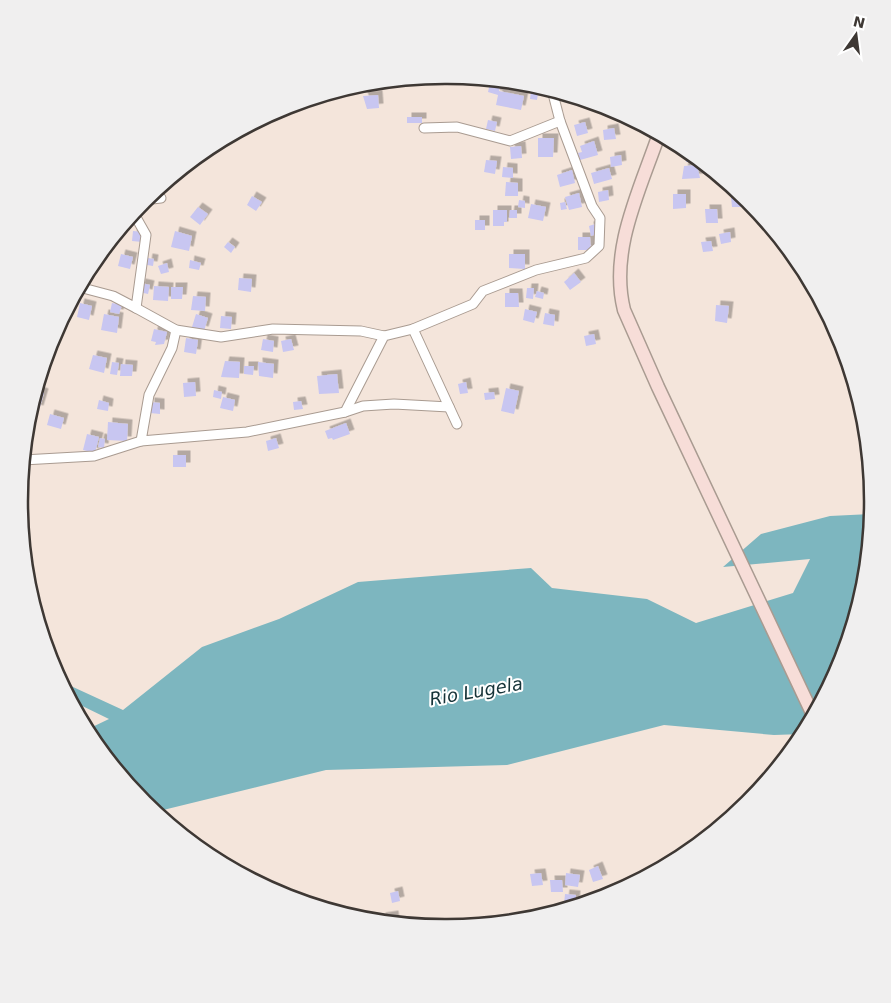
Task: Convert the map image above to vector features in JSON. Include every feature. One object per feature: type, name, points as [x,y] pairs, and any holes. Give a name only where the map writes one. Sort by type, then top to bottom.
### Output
[{"type":"main road","points":[[656,141],[623,239],[620,269],[624,310],[658,387],[809,707]]},
{"type":"street","points":[[86,289],[113,296],[176,330],[221,337],[273,329],[361,331],[384,336],[413,329],[473,304],[483,291],[536,270],[586,258],[599,246],[600,218],[592,206],[560,122],[554,98]]},
{"type":"street","points":[[424,128],[457,126],[510,141],[560,122]]},
{"type":"street","points":[[158,198],[162,198]]},
{"type":"street","points":[[136,308],[146,235],[137,219]]},
{"type":"street","points":[[413,329],[457,424]]},
{"type":"street","points":[[141,441],[149,395],[172,348],[176,330]]},
{"type":"street","points":[[345,412],[384,336]]},
{"type":"street","points":[[30,460],[94,456],[141,441],[247,432],[345,412],[364,406],[394,404],[450,408]]},
{"type":"water","name":"Rio Lugela","points":[[864,514],[860,556],[849,610],[832,661],[807,711],[793,734],[774,735],[664,725],[507,765],[326,770],[164,810],[131,777],[98,734],[94,726],[109,719],[82,706],[71,686],[123,710],[202,647],[279,619],[358,582],[531,568],[552,588],[647,599],[696,623],[793,593],[810,559],[723,567],[761,534],[830,516]]},
{"type":"building","points":[[489,86],[500,87],[499,91],[524,96],[521,110],[496,105],[498,95],[488,92]]},
{"type":"building","points":[[531,93],[538,94],[537,100],[530,99]]},
{"type":"building","points":[[378,95],[379,108],[367,109],[363,96]]},
{"type":"building","points":[[407,117],[422,117],[422,123],[407,123]]},
{"type":"building","points":[[488,120],[497,122],[495,131],[486,129]]},
{"type":"building","points":[[585,122],[588,133],[577,136],[574,125]]},
{"type":"building","points":[[614,128],[616,139],[604,140],[603,130]]},
{"type":"building","points":[[538,138],[554,138],[553,157],[538,157]]},
{"type":"building","points":[[594,141],[598,155],[580,160],[578,153],[582,152],[580,146]]},
{"type":"building","points":[[521,146],[522,158],[511,159],[510,147]]},
{"type":"building","points":[[621,155],[622,165],[611,167],[610,157]]},
{"type":"building","points":[[486,160],[497,161],[495,174],[484,172]]},
{"type":"building","points":[[693,165],[698,168],[700,178],[682,179],[684,166]]},
{"type":"building","points":[[503,167],[513,168],[513,178],[502,177]]},
{"type":"building","points":[[609,168],[612,179],[594,184],[591,173]]},
{"type":"building","points":[[572,170],[575,183],[560,187],[557,175]]},
{"type":"building","points":[[506,182],[518,183],[518,196],[505,196]]},
{"type":"building","points":[[608,190],[609,200],[599,202],[598,192]]},
{"type":"building","points":[[579,193],[582,207],[569,210],[565,197]]},
{"type":"building","points":[[673,194],[686,194],[686,208],[673,209]]},
{"type":"building","points":[[252,196],[262,202],[256,211],[247,205]]},
{"type":"building","points":[[731,197],[742,207],[732,207]]},
{"type":"building","points":[[519,200],[525,201],[525,208],[518,207]]},
{"type":"building","points":[[565,202],[567,209],[561,210],[560,203]]},
{"type":"building","points":[[531,204],[546,207],[543,221],[528,218]]},
{"type":"building","points":[[198,207],[208,214],[200,225],[190,217]]},
{"type":"building","points":[[705,209],[717,209],[718,223],[706,223]]},
{"type":"building","points":[[493,210],[507,210],[507,222],[504,222],[504,226],[493,226]]},
{"type":"building","points":[[510,210],[517,210],[517,218],[509,218]]},
{"type":"building","points":[[475,220],[485,220],[485,230],[475,230]]},
{"type":"building","points":[[595,224],[597,234],[591,236],[589,226]]},
{"type":"building","points":[[133,231],[143,232],[142,242],[132,241]]},
{"type":"building","points":[[175,231],[192,236],[189,251],[171,247]]},
{"type":"building","points":[[730,232],[731,242],[721,244],[719,234]]},
{"type":"building","points":[[578,237],[590,237],[591,250],[578,250]]},
{"type":"building","points":[[711,241],[713,251],[703,252],[701,242]]},
{"type":"building","points":[[228,242],[235,247],[231,253],[224,247]]},
{"type":"building","points":[[121,254],[133,257],[130,269],[118,266]]},
{"type":"building","points":[[509,254],[525,254],[525,269],[509,268]]},
{"type":"building","points":[[148,258],[154,259],[153,266],[147,265]]},
{"type":"building","points":[[190,260],[201,263],[199,270],[189,268]]},
{"type":"building","points":[[167,263],[169,272],[161,274],[158,266]]},
{"type":"building","points":[[574,273],[581,282],[570,290],[564,282]]},
{"type":"building","points":[[239,278],[252,279],[251,292],[238,290]]},
{"type":"building","points":[[141,283],[150,285],[148,294],[139,292]]},
{"type":"building","points":[[154,286],[169,287],[168,301],[153,300]]},
{"type":"building","points":[[171,287],[183,287],[182,299],[171,299]]},
{"type":"building","points":[[527,288],[534,288],[533,299],[526,298]]},
{"type":"building","points":[[537,291],[544,293],[543,299],[535,297]]},
{"type":"building","points":[[505,293],[518,293],[519,307],[505,307]]},
{"type":"building","points":[[193,296],[206,297],[205,311],[191,310]]},
{"type":"building","points":[[80,303],[92,306],[89,320],[77,317]]},
{"type":"building","points":[[112,303],[122,305],[119,314],[110,312]]},
{"type":"building","points":[[716,305],[729,306],[727,323],[715,321]]},
{"type":"building","points":[[525,309],[537,312],[534,323],[523,320]]},
{"type":"building","points":[[545,313],[555,315],[554,326],[543,324]]},
{"type":"building","points":[[104,314],[119,317],[117,333],[101,330]]},
{"type":"building","points":[[196,314],[208,318],[204,331],[192,327]]},
{"type":"building","points":[[221,316],[232,317],[231,329],[220,328]]},
{"type":"building","points":[[154,329],[167,332],[164,344],[155,345],[156,342],[151,341]]},
{"type":"building","points":[[594,334],[596,344],[586,346],[584,336]]},
{"type":"building","points":[[186,338],[198,340],[196,354],[184,352]]},
{"type":"building","points":[[263,339],[274,341],[273,352],[261,350]]},
{"type":"building","points":[[291,339],[294,350],[283,352],[281,341]]},
{"type":"building","points":[[93,355],[107,358],[104,373],[89,369]]},
{"type":"building","points":[[225,361],[240,362],[239,378],[221,377]]},
{"type":"building","points":[[112,362],[119,363],[117,375],[110,374]]},
{"type":"building","points":[[258,362],[274,364],[273,378],[259,376]]},
{"type":"building","points":[[121,364],[133,365],[132,376],[120,376]]},
{"type":"building","points":[[244,366],[254,366],[253,375],[244,374]]},
{"type":"building","points":[[337,374],[339,393],[319,394],[317,376]]},
{"type":"building","points":[[195,382],[196,396],[184,397],[183,383]]},
{"type":"building","points":[[466,382],[468,393],[460,394],[458,384]]},
{"type":"building","points":[[506,388],[519,391],[514,414],[501,411]]},
{"type":"building","points":[[214,390],[222,392],[221,399],[213,397]]},
{"type":"building","points":[[42,392],[44,393],[38,410]]},
{"type":"building","points":[[494,392],[495,399],[485,400],[484,393]]},
{"type":"building","points":[[223,397],[235,400],[233,411],[220,408]]},
{"type":"building","points":[[99,400],[109,403],[108,411],[97,409]]},
{"type":"building","points":[[301,401],[303,409],[294,410],[293,402]]},
{"type":"building","points":[[150,402],[160,403],[160,414],[150,413]]},
{"type":"building","points":[[50,414],[64,418],[61,429],[47,425]]},
{"type":"building","points":[[108,422],[128,424],[127,441],[107,440]]},
{"type":"building","points":[[346,423],[350,434],[333,440],[332,438],[328,439],[325,431]]},
{"type":"building","points":[[87,434],[99,437],[95,453],[83,450]]},
{"type":"building","points":[[100,438],[105,439],[104,448],[98,447]]},
{"type":"building","points":[[276,438],[279,448],[268,451],[266,441]]},
{"type":"building","points":[[173,455],[186,455],[186,467],[173,467]]},
{"type":"building","points":[[598,866],[603,879],[593,882],[589,870]]},
{"type":"building","points":[[541,873],[543,885],[532,886],[530,874]]},
{"type":"building","points":[[566,873],[580,875],[578,887],[565,885]]},
{"type":"building","points":[[550,880],[562,880],[563,892],[551,892]]},
{"type":"building","points":[[398,891],[400,901],[392,903],[390,893]]},
{"type":"building","points":[[565,894],[576,895],[576,898],[564,902]]}]
